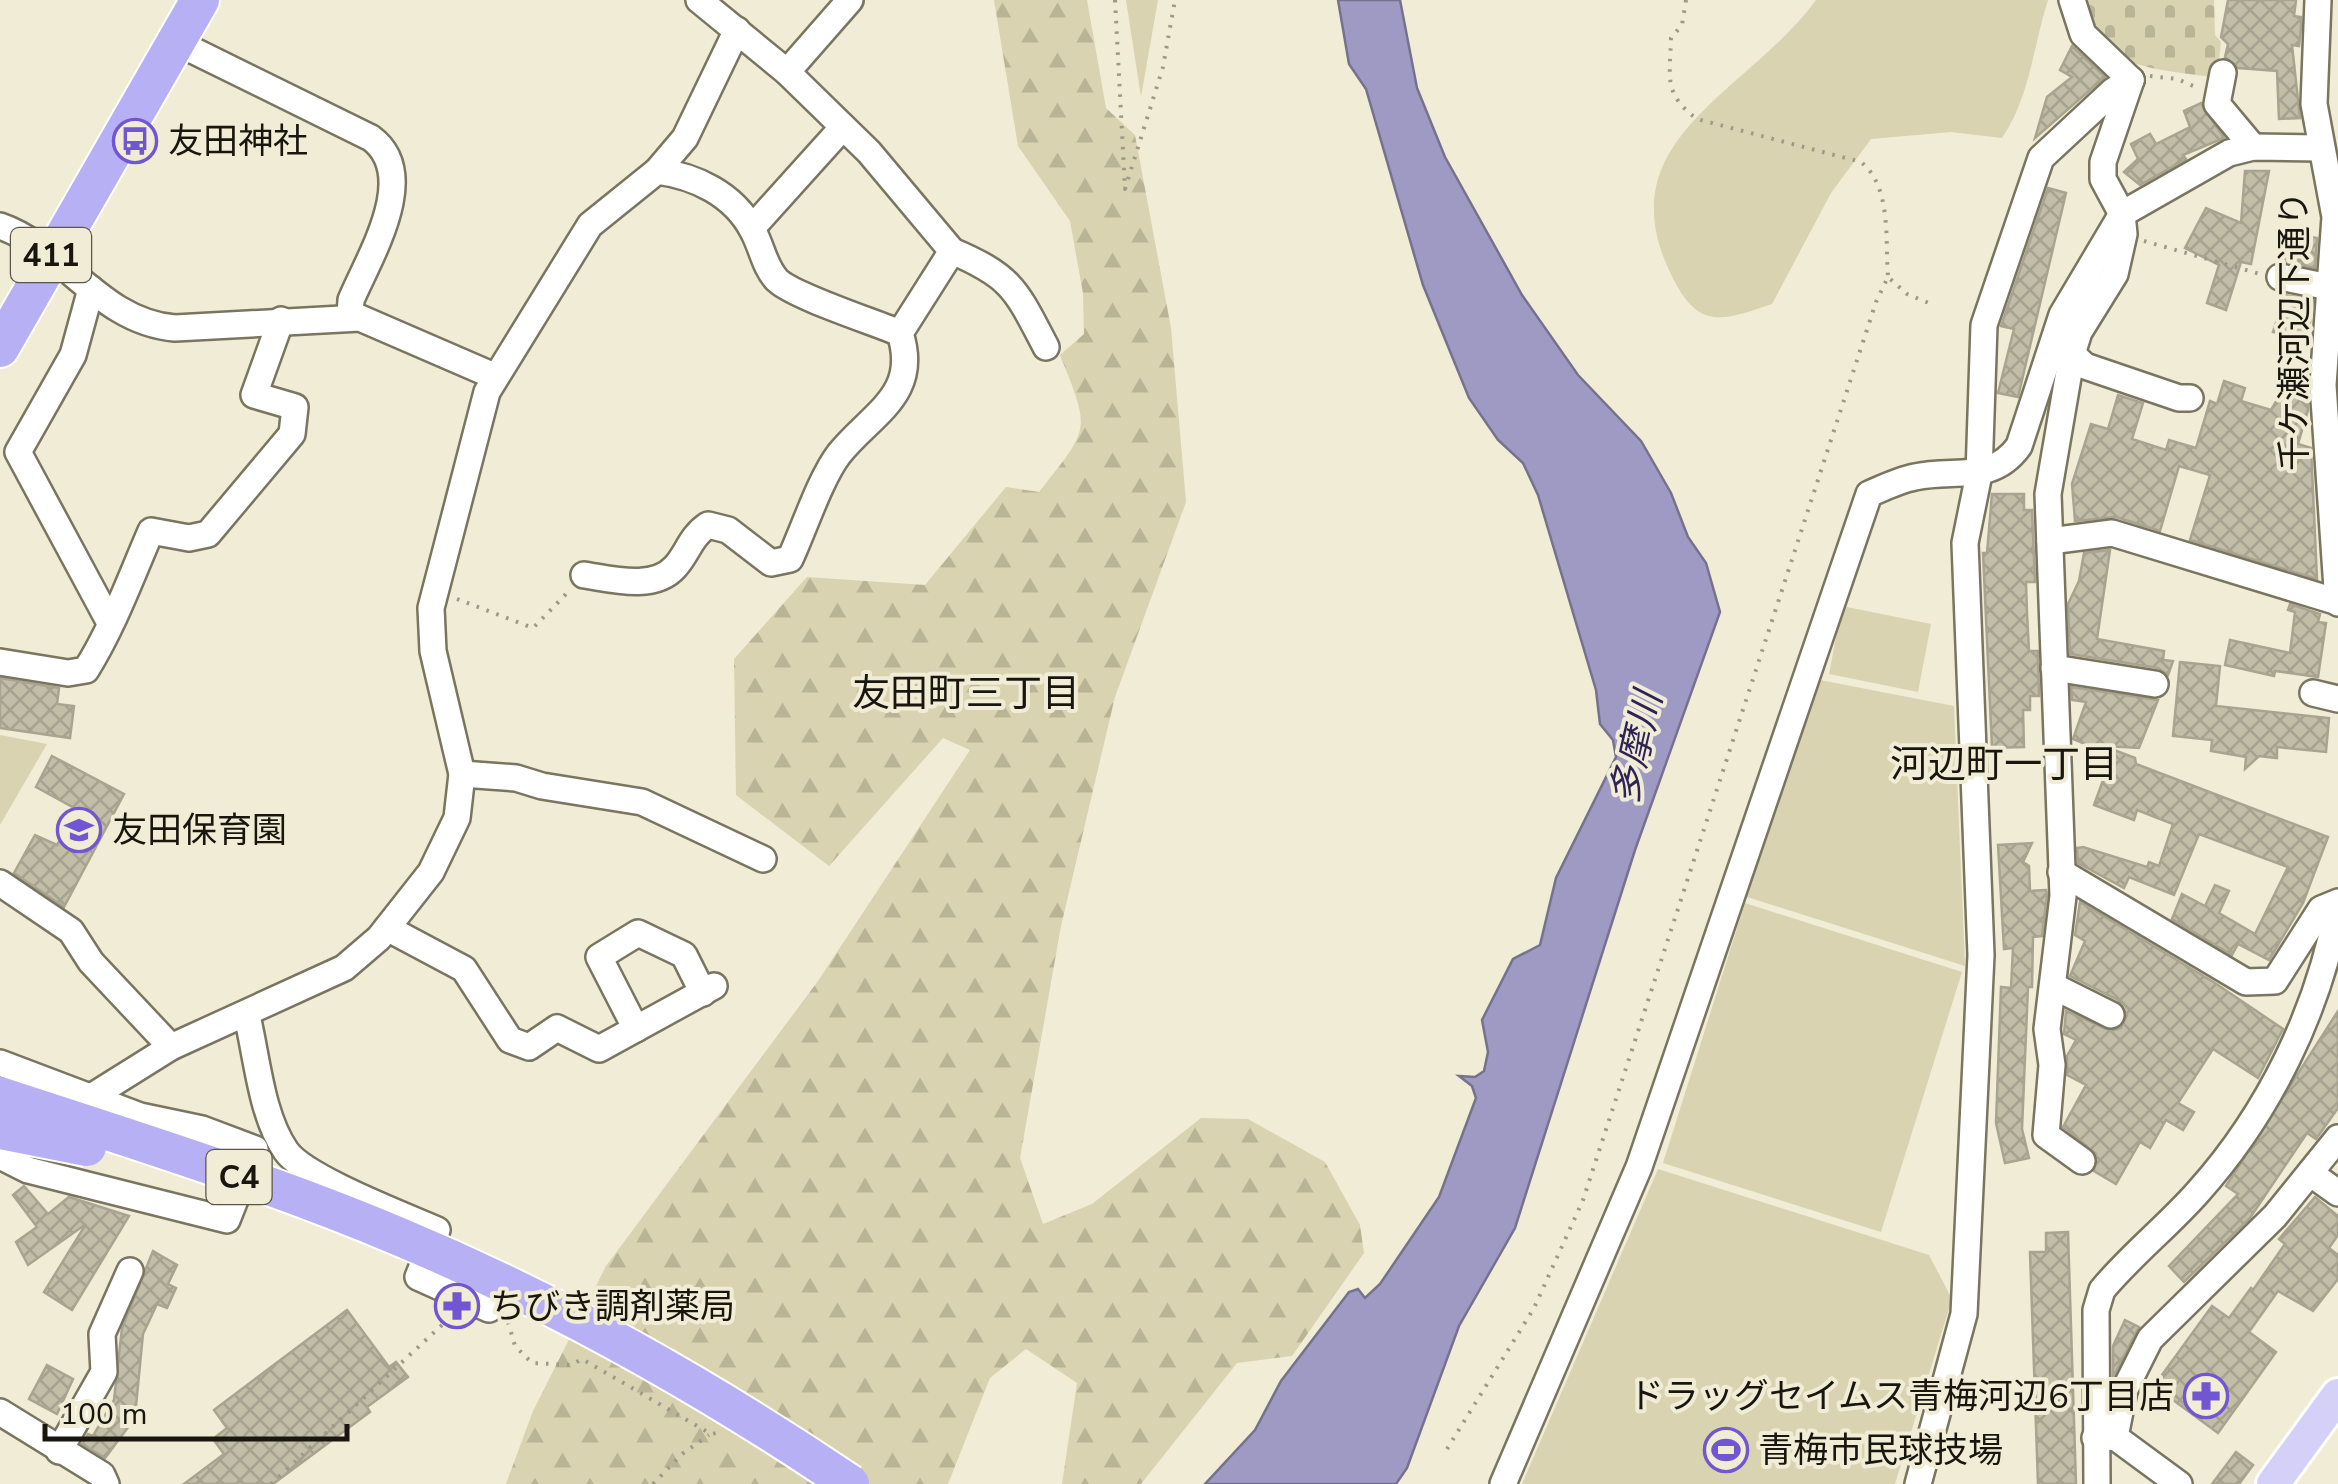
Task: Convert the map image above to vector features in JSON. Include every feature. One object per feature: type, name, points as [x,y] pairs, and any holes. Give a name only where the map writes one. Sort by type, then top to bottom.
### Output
[{"type":"highway","name":"411","points":[[0,348],[200,0]]},
{"type":"highway","name":"C4","points":[[0,1096],[313,1203],[474,1269],[657,1363],[850,1484]]},
{"type":"highway","name":"C4","points":[[0,1130],[144,1160],[228,1185],[394,1247],[522,1305],[618,1356],[827,1484]]},
{"type":"main road","points":[[2273,1484],[2338,1396]]},
{"type":"street","points":[[699,0],[787,72],[843,127],[952,252],[996,270],[1023,302],[1046,348]]},
{"type":"street","points":[[787,72],[850,0]]},
{"type":"street","points":[[2072,0],[2082,34],[2131,80]]},
{"type":"street","name":"千ケ瀬河辺下通り","points":[[2318,0],[2327,61],[2319,148],[2334,181],[2323,384],[2338,602]]},
{"type":"street","points":[[0,1155],[171,1047],[247,1016],[344,968],[387,928],[442,854],[457,818],[462,774],[433,651],[434,590],[494,376],[590,224],[658,172],[695,121],[737,30]]},
{"type":"street","points":[[176,42],[370,138],[386,153],[390,166],[388,206],[351,300],[350,316]]},
{"type":"street","points":[[2223,73],[2217,104],[2252,147]]},
{"type":"street","points":[[2082,1161],[2046,1135],[2063,1084],[2047,1029],[2061,872],[2050,476],[2079,332],[2116,274],[2126,225],[2103,179],[2102,162],[2131,80]]},
{"type":"street","points":[[1918,1484],[1964,1314],[1981,954],[1965,543],[1990,470],[1984,325],[2041,158],[2112,91],[2131,80]]},
{"type":"street","points":[[752,228],[843,127]]},
{"type":"street","points":[[1503,1484],[1640,1167],[1868,494],[1913,477],[1990,470],[2019,446],[2062,316],[2126,225],[2206,163],[2252,147],[2319,148]]},
{"type":"street","points":[[658,172],[702,180],[752,228],[765,262],[780,282],[900,332]]},
{"type":"street","points":[[0,226],[36,242],[91,289],[137,320],[164,327],[350,316],[387,328],[494,376]]},
{"type":"street","points":[[584,576],[638,582],[666,575],[677,565],[692,536],[708,525],[728,530],[772,564],[790,558],[838,456],[888,408],[901,380],[906,353],[900,332],[952,252]]},
{"type":"street","points":[[2280,277],[2329,287]]},
{"type":"street","points":[[91,289],[73,355],[18,452],[109,621]]},
{"type":"street","points":[[0,662],[68,673],[86,670],[105,640],[109,621],[152,531],[189,538],[208,534],[292,434],[294,407],[254,395],[280,320]]},
{"type":"street","points":[[2072,354],[2085,366],[2178,398],[2190,398]]},
{"type":"street","points":[[2050,541],[2112,532],[2338,602]]},
{"type":"street","points":[[2054,668],[2155,684]]},
{"type":"street","points":[[462,774],[516,778],[642,802],[762,859]]},
{"type":"street","points":[[2061,872],[2246,982],[2261,984],[2276,980],[2321,909],[2338,904]]},
{"type":"street","points":[[0,883],[71,931],[91,962],[171,1047]]},
{"type":"street","points":[[2105,1438],[2096,1310],[2102,1290],[2200,1190],[2274,1082],[2308,1014],[2338,904]]},
{"type":"street","points":[[387,928],[464,969],[510,1040],[530,1047],[557,1028],[600,1049],[708,990],[684,956],[638,933],[599,957],[636,1029]]},
{"type":"street","points":[[2053,986],[2110,1015]]},
{"type":"street","points":[[247,1016],[270,1114],[286,1152],[308,1170],[437,1230],[418,1277],[489,1309]]},
{"type":"street","points":[[0,1063],[87,1097],[255,1149],[227,1220],[28,1170],[0,1155]]},
{"type":"street","points":[[2097,1484],[2105,1438],[2150,1339],[2275,1216],[2338,1138]]},
{"type":"street","points":[[2310,1174],[2338,1193]]},
{"type":"street","points":[[59,1451],[104,1372],[102,1334],[130,1271]]},
{"type":"street","points":[[0,1412],[102,1475],[106,1484]]},
{"type":"street","points":[[2105,1438],[2180,1484]]},
{"type":"path","points":[[1114,0],[1125,190],[1164,68],[1175,0]]},
{"type":"path","points":[[1447,1449],[1534,1308],[1583,1200],[1876,302],[1888,277],[1881,190],[1874,172],[1861,162],[1697,119],[1677,104],[1670,89],[1670,38],[1682,25],[1686,0]]},
{"type":"path","points":[[2178,78],[2202,90]]},
{"type":"path","points":[[2126,225],[2238,270],[2280,277]]},
{"type":"path","points":[[1888,277],[1929,303]]},
{"type":"path","points":[[434,590],[533,628],[584,576]]},
{"type":"path","points":[[271,1484],[443,1324],[489,1309]]},
{"type":"path","points":[[653,1484],[682,1454],[711,1434]]},
{"type":"green space","points":[[994,0],[1087,0],[1106,108],[1135,135],[1171,328],[1186,502],[1115,697],[1061,926],[1020,1158],[1043,1224],[1092,1204],[1201,1118],[1248,1119],[1325,1162],[1360,1225],[1364,1253],[1292,1356],[1237,1363],[1141,1484],[1062,1484],[1077,1383],[1026,1349],[990,1378],[948,1484],[506,1484],[533,1411],[606,1266],[818,981],[970,750],[943,738],[829,866],[736,795],[734,659],[807,577],[925,585],[1006,487],[1039,492],[1068,454],[1080,428],[1077,400],[1060,355],[1084,334],[1083,293],[1070,221],[1018,146]]},
{"type":"green space","points":[[1126,0],[1158,0],[1141,97]]},
{"type":"green space","points":[[1816,0],[2048,0],[2025,89],[2002,138],[1951,132],[1871,139],[1831,193],[1772,304],[1742,314],[1706,315],[1686,299],[1676,284],[1657,235],[1655,193],[1668,157],[1690,124],[1787,34]]},
{"type":"green space","points":[[2078,0],[2214,0],[2215,35],[2221,42],[2217,78],[2151,68],[2116,54],[2088,24]]},
{"type":"green space","points":[[1842,606],[1931,624],[1918,692],[1829,674]]},
{"type":"green space","points":[[1820,680],[1954,706],[1965,966],[1744,896]]},
{"type":"green space","points":[[0,735],[47,744],[0,825]]},
{"type":"green space","points":[[1745,903],[1962,972],[1881,1232],[1663,1163]]},
{"type":"green space","points":[[1658,1169],[1929,1255],[1952,1299],[1895,1484],[1522,1484]]},
{"type":"water","name":"多摩川","points":[[1338,0],[1400,0],[1417,88],[1445,157],[1522,295],[1578,375],[1641,441],[1671,493],[1688,537],[1706,563],[1720,612],[1635,850],[1515,1228],[1459,1326],[1407,1468],[1396,1484],[1205,1484],[1255,1430],[1281,1381],[1349,1292],[1358,1289],[1365,1298],[1380,1284],[1439,1197],[1476,1098],[1472,1086],[1459,1076],[1475,1077],[1484,1071],[1488,1052],[1482,1020],[1513,959],[1540,945],[1556,878],[1616,757],[1613,740],[1600,724],[1596,690],[1538,495],[1523,463],[1498,440],[1469,398],[1423,285],[1366,89],[1349,64]]},
{"type":"building","points":[[2228,0],[2296,0],[2294,16],[2301,17],[2301,28],[2299,46],[2292,45],[2300,118],[2279,119],[2277,71],[2238,68],[2225,57],[2228,44],[2221,37]]},
{"type":"building","points":[[2072,46],[2105,77],[2035,138],[2047,97],[2072,77],[2060,70]]},
{"type":"building","points":[[2201,103],[2224,138],[2183,155],[2186,159],[2140,185],[2124,172],[2138,159],[2131,144],[2150,134],[2156,144],[2190,127],[2184,111]]},
{"type":"building","points":[[2245,171],[2269,171],[2251,264],[2241,262],[2226,310],[2207,303],[2219,265],[2185,248],[2206,208],[2241,223]]},
{"type":"building","points":[[2048,188],[2066,193],[2018,397],[1998,393],[2014,329],[2001,326]]},
{"type":"building","points":[[2287,233],[2317,238],[2315,268],[2283,261]]},
{"type":"building","points":[[2285,295],[2313,300],[2308,338],[2273,332]]},
{"type":"building","points":[[2224,381],[2245,388],[2241,401],[2271,410],[2284,388],[2307,395],[2308,410],[2298,444],[2311,448],[2317,579],[2190,540],[2210,475],[2179,466],[2160,531],[2116,517],[2075,521],[2072,484],[2091,424],[2108,429],[2118,395],[2143,403],[2132,439],[2166,450],[2169,440],[2196,448],[2210,401],[2217,404]]},
{"type":"building","points":[[1992,494],[2024,494],[2024,510],[2032,510],[2035,582],[2026,582],[2027,613],[2029,651],[2038,651],[2039,696],[2030,696],[2030,710],[2023,710],[2024,747],[1992,748],[1983,553],[1987,553]]},
{"type":"building","points":[[2110,550],[2097,639],[2164,651],[2163,660],[2173,661],[2168,675],[2158,668],[2070,654],[2068,604],[2079,581],[2084,553]]},
{"type":"building","points":[[2290,604],[2320,614],[2318,622],[2326,623],[2318,677],[2275,671],[2274,676],[2225,665],[2230,640],[2290,653],[2295,612],[2288,610]]},
{"type":"building","points":[[2180,662],[2220,666],[2216,706],[2329,718],[2326,752],[2277,747],[2277,758],[2259,756],[2245,769],[2246,757],[2211,751],[2212,740],[2173,736]]},
{"type":"building","points":[[0,678],[59,688],[57,704],[74,706],[70,738],[0,728]]},
{"type":"building","points":[[2071,687],[2158,700],[2139,748],[2106,746],[2105,752],[2073,739],[2086,702],[2072,700]]},
{"type":"building","points":[[2114,750],[2135,758],[2136,764],[2328,837],[2303,903],[2269,960],[2238,944],[2232,955],[2172,919],[2182,894],[2205,906],[2215,885],[2229,891],[2219,913],[2255,934],[2288,867],[2199,834],[2174,895],[2129,877],[2124,888],[2078,863],[2077,848],[2083,847],[2147,867],[2149,862],[2159,866],[2173,824],[2137,810],[2134,820],[2094,805]]},
{"type":"building","points":[[52,756],[124,794],[64,907],[14,873],[35,835],[57,845],[76,809],[36,787]]},
{"type":"building","points":[[2032,843],[2023,862],[2029,866],[2030,891],[2046,890],[2047,895],[2042,936],[2033,937],[2032,987],[2028,987],[2022,1129],[2029,1158],[2005,1163],[1996,1123],[2001,987],[2011,988],[2013,948],[2004,949],[1998,845]]},
{"type":"building","points":[[2080,902],[2283,1029],[2258,1078],[2213,1049],[2178,1103],[2194,1112],[2183,1130],[2166,1120],[2150,1148],[2140,1142],[2116,1184],[2094,1171],[2096,1154],[2063,1127],[2086,1085],[2067,1075],[2067,1056],[2076,1040],[2064,1034],[2066,1011],[2111,1031],[2121,1028],[2127,1015],[2118,1000],[2070,976],[2085,941],[2075,935]]},
{"type":"building","points":[[2338,1011],[2338,1108],[2316,1139],[2307,1133],[2250,1218],[2184,1282],[2169,1266],[2238,1194],[2226,1186]]},
{"type":"building","points":[[24,1186],[48,1214],[69,1197],[129,1216],[72,1310],[44,1292],[86,1224],[28,1265],[16,1242],[37,1227],[13,1195]]},
{"type":"building","points":[[2315,1197],[2338,1216],[2338,1235],[2329,1248],[2338,1255],[2338,1279],[2313,1311],[2278,1291],[2249,1332],[2276,1352],[2218,1433],[2154,1386],[2212,1306],[2229,1318],[2253,1290],[2285,1244],[2279,1239]]},
{"type":"building","points":[[2068,1232],[2076,1484],[2038,1484],[2030,1252],[2046,1252],[2046,1233]]},
{"type":"building","points":[[153,1251],[177,1265],[168,1284],[176,1288],[167,1308],[157,1304],[143,1334],[136,1406],[141,1410],[105,1458],[82,1444],[88,1434],[93,1436],[114,1400],[122,1328]]},
{"type":"building","points":[[347,1310],[389,1367],[396,1362],[408,1377],[367,1407],[370,1412],[273,1484],[184,1484],[224,1454],[213,1439],[227,1428],[214,1410]]},
{"type":"building","points":[[2125,1320],[2139,1327],[2113,1377],[2113,1346]]},
{"type":"building","points":[[47,1365],[73,1379],[57,1414],[29,1399]]},
{"type":"building","points":[[2236,1452],[2253,1465],[2239,1484],[2212,1484]]},
{"type":"place","name":"友田神社","points":[[135,141]]},
{"type":"place","name":"友田保育園","points":[[79,830]]},
{"type":"place","name":"ちびき調剤薬局","points":[[457,1306]]},
{"type":"place","name":"ドラッグセイムス青梅河辺6丁目店","points":[[2206,1396]]},
{"type":"place","name":"青梅市民球技場","points":[[1726,1450]]},
{"type":"district","name":"友田町三丁目","points":[[966,693]]},
{"type":"district","name":"河辺町一丁目","points":[[2004,764]]}]
